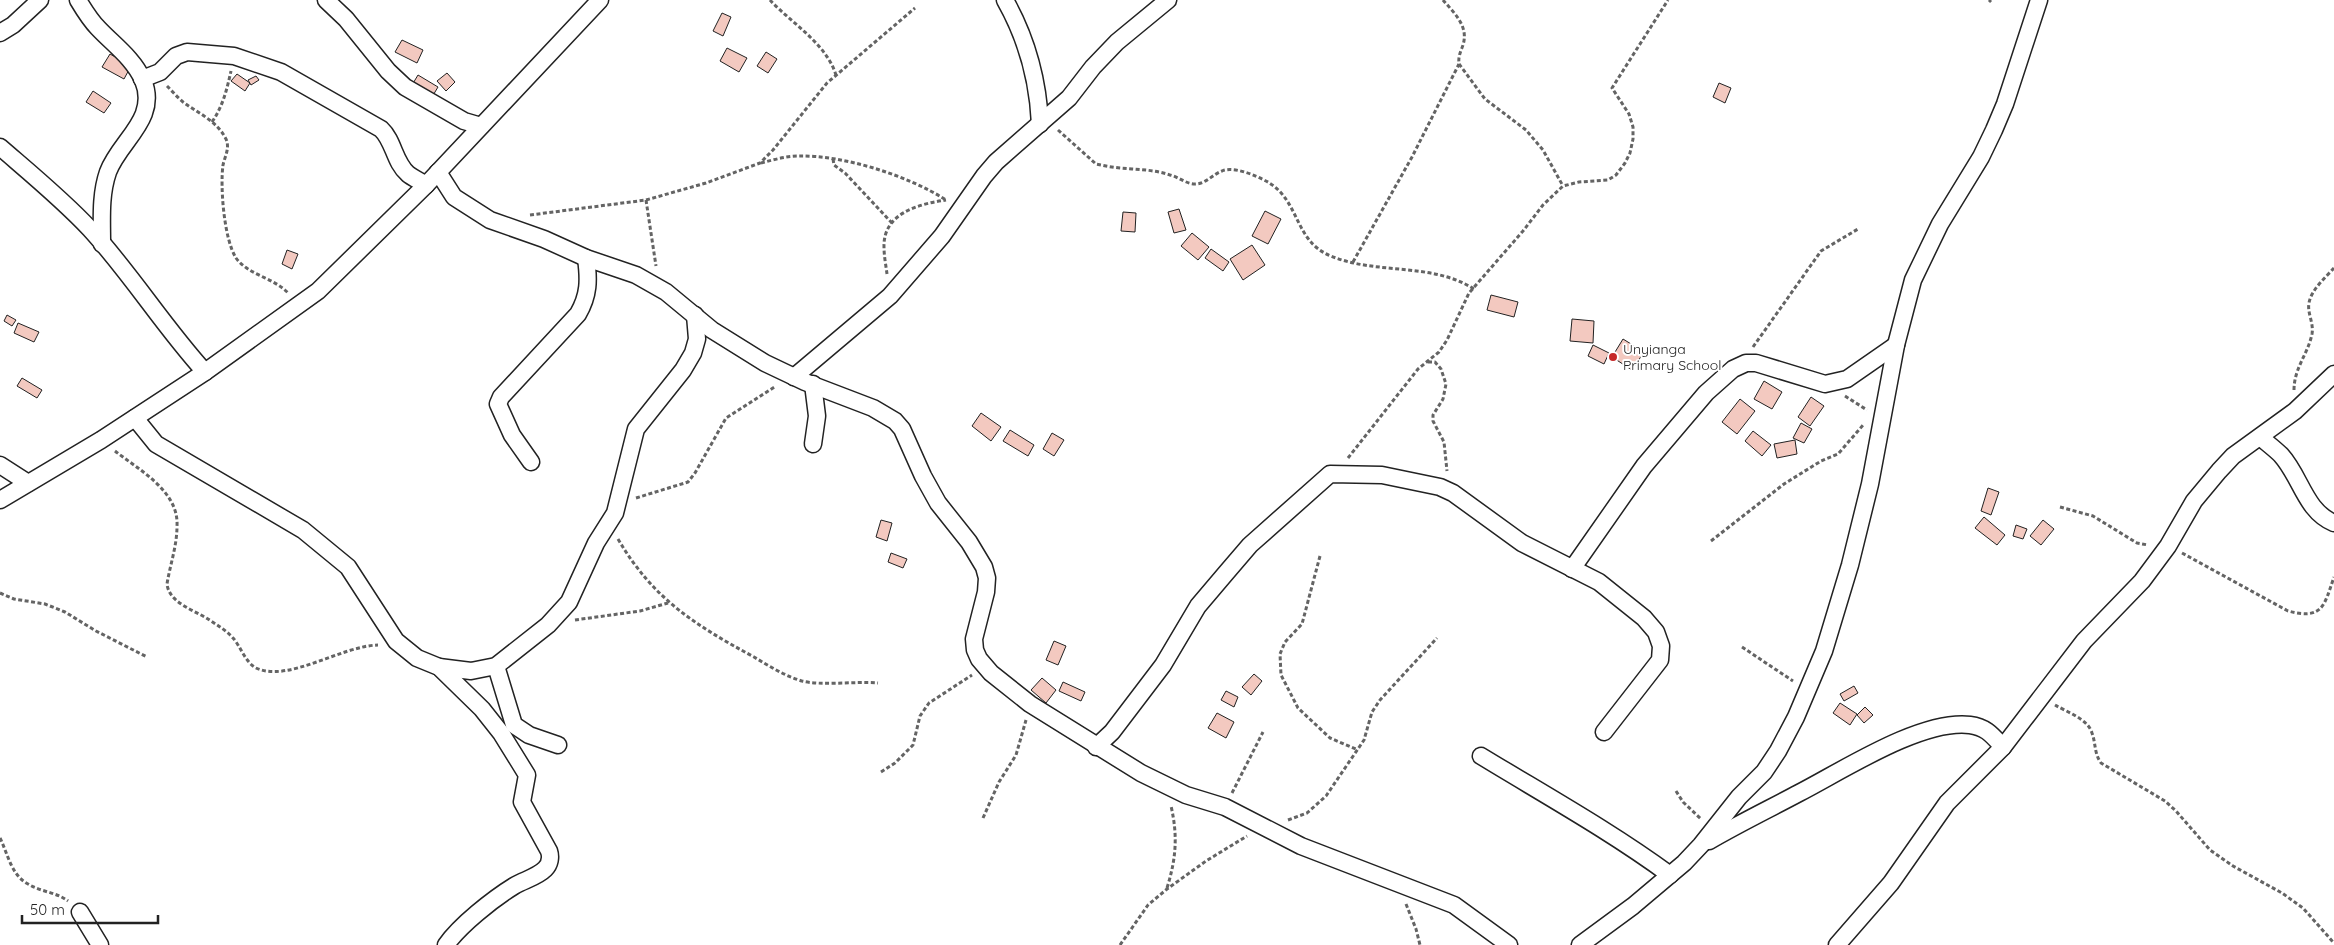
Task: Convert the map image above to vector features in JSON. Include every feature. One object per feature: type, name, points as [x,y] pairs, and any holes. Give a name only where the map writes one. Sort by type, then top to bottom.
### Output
[{"type":"street","points":[[0,33],[13,25],[40,0]]},
{"type":"street","points":[[78,0],[88,16],[134,64],[150,77]]},
{"type":"street","points":[[326,0],[352,26],[388,71],[405,87],[464,121],[481,126]]},
{"type":"street","points":[[0,500],[101,440],[206,372],[300,306],[353,258],[426,185],[600,0]]},
{"type":"street","points":[[1005,0],[1026,43],[1036,80],[1038,125]]},
{"type":"street","points":[[790,375],[890,296],[942,236],[996,162],[1069,98],[1093,67],[1117,42],[1168,0]]},
{"type":"street","points":[[1580,945],[1670,875],[1701,845],[1764,772],[1778,751],[1810,689],[1824,652],[1845,583],[1870,484],[1877,417],[1913,280],[1940,224],[1981,157],[1994,130],[2008,96],[2039,0]]},
{"type":"street","points":[[102,244],[103,190],[114,159],[142,120],[150,77],[176,56],[186,52],[234,56],[281,72],[373,123],[387,135],[398,160],[407,174],[426,185]]},
{"type":"street","points":[[0,146],[90,229],[139,288],[176,340],[206,372]]},
{"type":"street","points":[[438,172],[454,197],[490,220],[544,239],[586,258],[636,275],[666,292],[727,340],[790,375],[873,408],[895,421],[902,429],[923,476],[938,503],[969,542],[984,567],[987,578],[986,592],[974,640],[975,650],[986,667],[1030,704],[1096,747],[1167,786],[1186,795],[1225,807],[1258,826],[1300,846],[1454,905],[1509,945]]},
{"type":"street","points":[[531,462],[512,435],[498,404],[501,397],[578,314],[585,302],[589,288],[586,258]]},
{"type":"street","points":[[134,418],[156,444],[272,511],[326,547],[348,567],[393,637],[404,649],[424,661],[439,667],[459,671],[482,670],[496,666],[548,625],[569,602],[596,543],[618,505],[636,429],[683,370],[693,353],[697,339],[695,316]]},
{"type":"street","points":[[1572,569],[1644,466],[1706,393],[1734,369],[1746,363],[1756,363],[1825,384],[1847,380],[1896,345]]},
{"type":"street","points":[[1837,945],[1891,883],[1947,804],[2002,747],[2084,641],[2142,581],[2168,546],[2194,501],[2219,471],[2234,456],[2295,411],[2334,374]]},
{"type":"street","points":[[813,384],[817,416],[813,444]]},
{"type":"street","points":[[2260,437],[2282,456],[2311,504],[2326,520],[2334,523]]},
{"type":"street","points":[[0,465],[28,483]]},
{"type":"street","points":[[1096,747],[1112,732],[1163,665],[1198,606],[1226,573],[1250,545],[1330,474],[1382,475],[1440,487],[1453,493],[1522,543],[1599,582],[1644,618],[1656,632],[1661,646],[1660,660],[1604,732]]},
{"type":"street","points":[[496,666],[514,725],[529,734],[558,745]]},
{"type":"street","points":[[439,667],[482,709],[501,733],[524,769],[528,781],[522,802],[545,843],[550,856],[547,867],[541,873],[513,886],[482,910],[446,945]]},
{"type":"street","points":[[1701,845],[1872,753],[1909,737],[1945,726],[1969,725],[1987,729],[2002,747]]},
{"type":"street","points":[[1481,756],[1632,847],[1670,875]]},
{"type":"street","points":[[80,912],[100,945]]},
{"type":"path","points":[[770,0],[784,16],[800,28],[820,49],[836,75]]},
{"type":"path","points":[[1443,0],[1465,30],[1458,58],[1459,64],[1485,99],[1531,136],[1543,150],[1563,186]]},
{"type":"path","points":[[1330,474],[1353,453],[1412,377],[1447,340],[1463,303],[1543,205],[1563,186],[1579,182],[1608,180],[1625,163],[1630,154],[1634,139],[1633,127],[1629,114],[1612,88],[1668,0]]},
{"type":"path","points":[[760,163],[774,150],[827,83],[914,8]]},
{"type":"path","points":[[212,122],[219,112],[226,93],[234,56]]},
{"type":"path","points":[[1353,262],[1426,131],[1459,64]]},
{"type":"path","points":[[150,77],[212,122],[226,140],[228,146],[223,165],[224,216],[230,244],[236,258],[244,266],[277,284],[300,306]]},
{"type":"path","points":[[1038,125],[1061,132],[1096,164],[1170,175],[1194,184],[1201,183],[1222,170],[1248,174],[1266,181],[1287,200],[1304,235],[1313,247],[1332,256],[1353,262],[1456,278],[1474,288]]},
{"type":"path","points":[[522,216],[646,200],[706,183],[760,163],[800,156],[833,160],[896,175],[946,200]]},
{"type":"path","points":[[833,160],[834,165],[845,173],[879,212],[892,223]]},
{"type":"path","points":[[890,296],[884,247],[888,230],[892,223],[900,214],[908,210],[971,194]]},
{"type":"path","points":[[646,200],[656,264],[666,292]]},
{"type":"path","points":[[1746,363],[1760,336],[1820,251],[1858,228]]},
{"type":"path","points":[[2295,411],[2294,381],[2297,368],[2307,349],[2313,327],[2308,304],[2334,268]]},
{"type":"path","points":[[1428,362],[1436,362],[1441,369],[1446,384],[1443,399],[1433,415],[1433,422],[1444,442],[1444,456],[1453,493]]},
{"type":"path","points":[[618,505],[688,482],[695,474],[726,418],[775,387],[790,375]]},
{"type":"path","points":[[1711,541],[1784,484],[1821,461],[1838,454],[1877,417],[1825,384]]},
{"type":"path","points":[[101,440],[160,487],[170,498],[178,523],[167,584],[168,592],[176,600],[224,629],[254,667],[266,671],[290,670],[342,651],[367,645],[388,644],[404,649]]},
{"type":"path","points":[[2060,507],[2099,519],[2137,543],[2168,546],[2288,612],[2312,614],[2318,611],[2323,605],[2334,577]]},
{"type":"path","points":[[609,523],[635,565],[668,603],[702,629],[790,677],[814,683],[878,683]]},
{"type":"path","points":[[1320,556],[1302,624],[1285,642],[1280,654],[1281,675],[1298,708],[1330,738],[1358,750]]},
{"type":"path","points":[[0,593],[14,599],[45,604],[65,612],[96,632],[147,657]]},
{"type":"path","points":[[548,625],[640,611],[668,603]]},
{"type":"path","points":[[1285,820],[1307,813],[1317,806],[1364,740],[1372,712],[1380,700],[1437,638]]},
{"type":"path","points":[[1742,647],[1784,676],[1810,689]]},
{"type":"path","points":[[881,772],[913,745],[920,716],[929,703],[986,667]]},
{"type":"path","points":[[2041,697],[2085,723],[2091,730],[2096,756],[2101,763],[2131,779],[2165,801],[2210,850],[2233,866],[2282,893],[2303,908],[2334,943]]},
{"type":"path","points":[[983,818],[999,782],[1016,755],[1030,704]]},
{"type":"path","points":[[1225,807],[1263,732]]},
{"type":"path","points":[[1167,786],[1176,833],[1175,862],[1167,889]]},
{"type":"path","points":[[1676,791],[1683,802],[1712,830]]},
{"type":"path","points":[[1120,945],[1148,905],[1206,861],[1241,841],[1258,826]]},
{"type":"path","points":[[0,838],[13,868],[21,879],[28,884],[56,894],[80,912]]},
{"type":"path","points":[[1396,883],[1410,913],[1420,945]]},
{"type":"building","points":[[722,13],[731,17],[723,36],[713,31]]},
{"type":"building","points":[[402,40],[423,50],[417,63],[395,52]]},
{"type":"building","points":[[727,48],[747,58],[739,72],[720,61]]},
{"type":"building","points":[[766,52],[777,59],[768,73],[757,66]]},
{"type":"building","points":[[110,54],[131,66],[124,79],[102,67]]},
{"type":"building","points":[[447,73],[455,82],[446,91],[437,81]]},
{"type":"building","points":[[237,74],[250,83],[245,91],[231,81]]},
{"type":"building","points":[[418,75],[438,87],[432,97],[412,85]]},
{"type":"building","points":[[256,76],[259,80],[251,85],[248,80]]},
{"type":"building","points":[[1719,83],[1731,88],[1725,103],[1713,97]]},
{"type":"building","points":[[93,91],[111,103],[104,113],[86,102]]},
{"type":"building","points":[[1179,209],[1186,230],[1174,233],[1168,212]]},
{"type":"building","points":[[1265,211],[1281,219],[1268,244],[1252,236]]},
{"type":"building","points":[[1123,212],[1136,213],[1135,232],[1121,231]]},
{"type":"building","points":[[1192,233],[1209,247],[1198,260],[1181,246]]},
{"type":"building","points":[[1252,245],[1265,265],[1243,280],[1230,259]]},
{"type":"building","points":[[1211,249],[1229,262],[1223,271],[1205,258]]},
{"type":"building","points":[[287,250],[298,254],[292,269],[282,264]]},
{"type":"building","points":[[1491,295],[1518,302],[1514,317],[1487,310]]},
{"type":"building","points":[[7,315],[16,320],[12,326],[4,321]]},
{"type":"building","points":[[1572,319],[1594,321],[1593,343],[1570,341]]},
{"type":"building","points":[[18,323],[39,332],[34,342],[14,333]]},
{"type":"building","points":[[1623,339],[1644,352],[1632,370],[1612,357]]},
{"type":"building","points":[[1593,345],[1609,353],[1604,364],[1588,356]]},
{"type":"building","points":[[22,378],[42,390],[37,398],[17,386]]},
{"type":"building","points":[[1764,381],[1782,392],[1772,409],[1754,399]]},
{"type":"building","points":[[1811,397],[1824,406],[1810,426],[1798,417]]},
{"type":"building","points":[[1740,399],[1755,411],[1737,434],[1722,422]]},
{"type":"building","points":[[981,413],[1001,427],[991,441],[972,426]]},
{"type":"building","points":[[1801,423],[1812,429],[1804,443],[1793,438]]},
{"type":"building","points":[[1010,430],[1034,445],[1028,456],[1003,441]]},
{"type":"building","points":[[1753,431],[1771,445],[1762,456],[1745,441]]},
{"type":"building","points":[[1052,433],[1064,440],[1054,456],[1043,449]]},
{"type":"building","points":[[1795,440],[1797,454],[1777,458],[1774,444]]},
{"type":"building","points":[[1988,488],[1999,492],[1991,515],[1981,511]]},
{"type":"building","points":[[1984,517],[2005,535],[1997,545],[1975,528]]},
{"type":"building","points":[[881,520],[892,523],[887,541],[876,537]]},
{"type":"building","points":[[2043,520],[2054,529],[2041,545],[2030,536]]},
{"type":"building","points":[[2016,525],[2027,529],[2023,539],[2013,536]]},
{"type":"building","points":[[891,553],[907,559],[903,568],[888,562]]},
{"type":"building","points":[[1054,641],[1066,646],[1058,665],[1046,660]]},
{"type":"building","points":[[1254,674],[1262,681],[1251,695],[1242,687]]},
{"type":"building","points":[[1042,678],[1056,690],[1046,703],[1031,690]]},
{"type":"building","points":[[1063,682],[1085,692],[1081,701],[1059,691]]},
{"type":"building","points":[[1854,686],[1858,693],[1844,701],[1840,694]]},
{"type":"building","points":[[1226,691],[1238,697],[1234,707],[1221,700]]},
{"type":"building","points":[[1840,703],[1857,714],[1850,725],[1833,713]]},
{"type":"building","points":[[1865,707],[1873,715],[1864,723],[1857,715]]},
{"type":"building","points":[[1217,713],[1234,722],[1226,738],[1208,728]]},
{"type":"place","name":"Unyianga Primary School","points":[[1613,357]]}]
